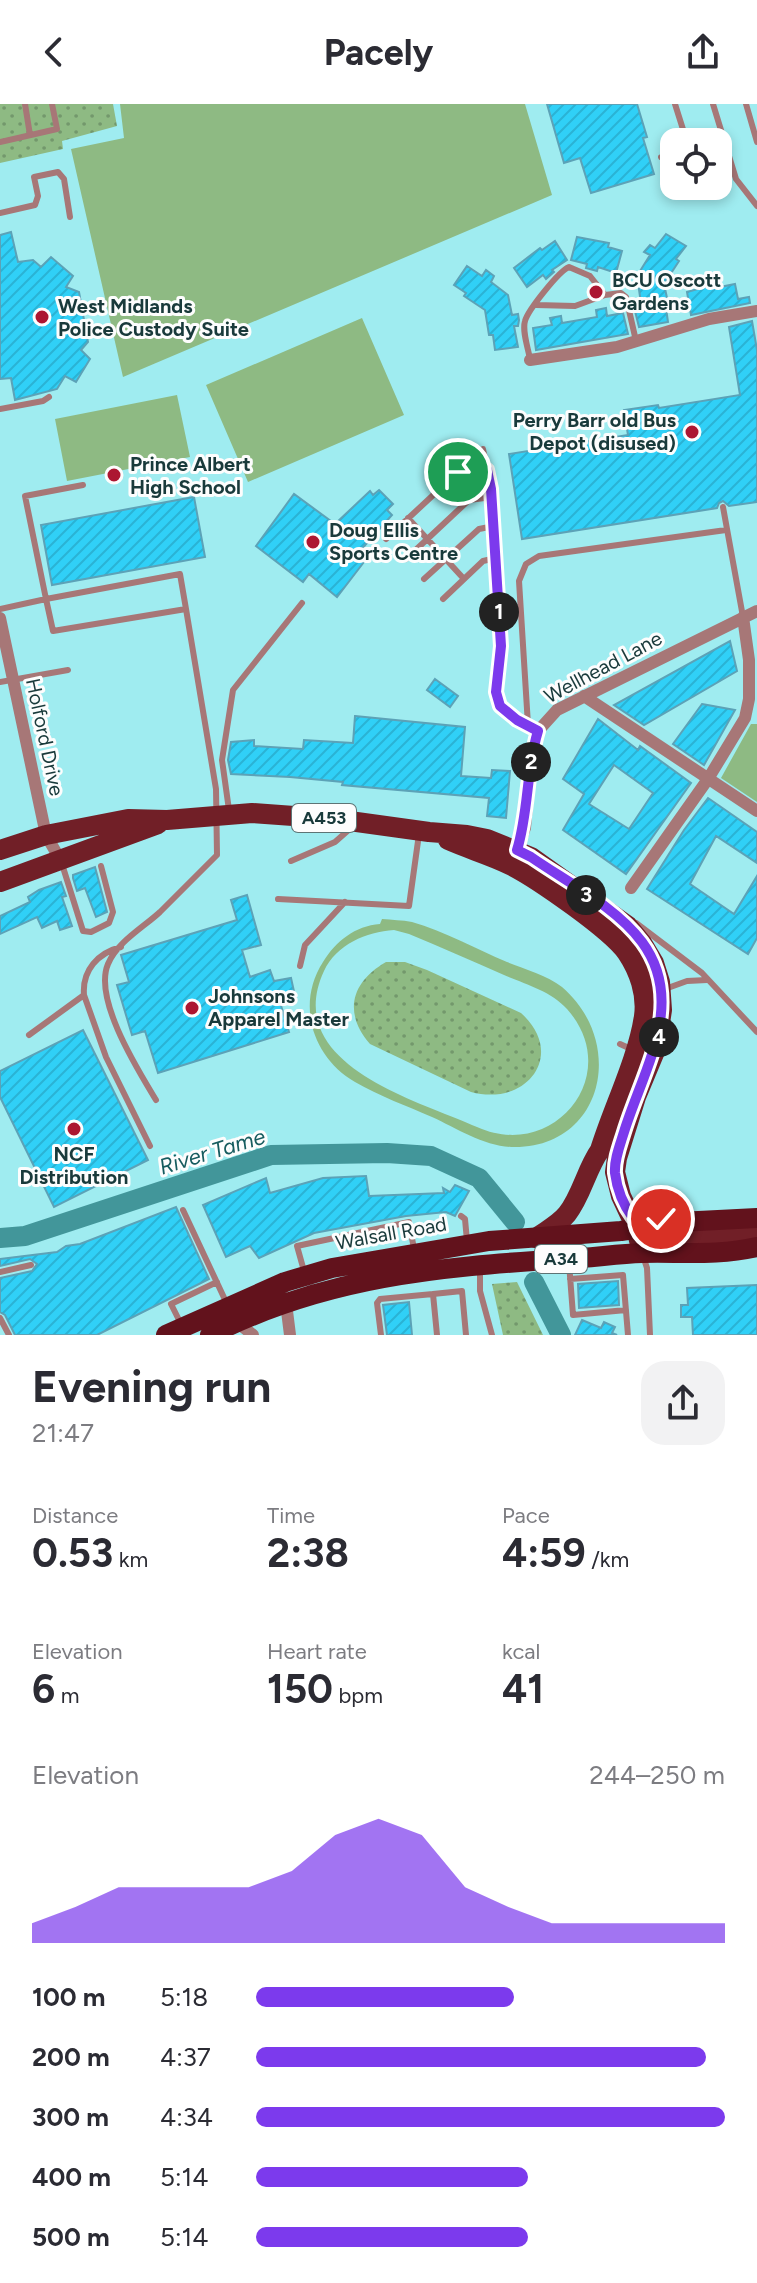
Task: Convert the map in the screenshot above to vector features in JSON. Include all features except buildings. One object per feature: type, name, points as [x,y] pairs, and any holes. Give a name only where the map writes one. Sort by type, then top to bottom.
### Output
[{"type":"highway","name":"Walsall Road","points":[[210,1335],[233,1314],[306,1276],[332,1268],[467,1244],[536,1238],[634,1223],[757,1218]]},
{"type":"highway","name":"Walsall Road","points":[[171,1333],[233,1314],[407,1272],[480,1264],[569,1269],[642,1253],[682,1254],[757,1247]]},
{"type":"main road","name":"A453","points":[[0,850],[46,835],[128,819],[167,820],[224,814],[287,815],[476,836],[514,858],[625,950],[635,966],[643,992],[644,1014],[631,1045]]},
{"type":"main road","name":"A453","points":[[0,882],[167,820]]},
{"type":"main road","name":"A453","points":[[514,858],[531,857],[611,912]]},
{"type":"main road","points":[[611,912],[642,943],[654,963],[662,990],[661,1028],[656,1049],[636,1097],[615,1172],[642,1253]]},
{"type":"main road","points":[[536,1238],[567,1213],[575,1202],[591,1162],[600,1150],[631,1045]]},
{"type":"main road","points":[[600,1150],[611,1199],[620,1213],[634,1223]]},
{"type":"main road","name":"Walsall Road","points":[[634,1223],[654,1238],[757,1237]]},
{"type":"street","points":[[530,360],[587,353],[709,319],[757,311]]},
{"type":"street","name":"Wellhead Lane","points":[[514,858],[525,828],[533,728],[557,710],[757,611]]},
{"type":"street","points":[[631,888],[751,717],[749,660],[743,617]]},
{"type":"street","name":"Holford Drive","points":[[0,618],[6,680],[46,835],[61,861]]},
{"type":"street","points":[[584,696],[757,811]]},
{"type":"street","name":"Walsall Road","points":[[171,1333],[273,1297],[284,1304]]},
{"type":"street","points":[[284,1304],[291,1323],[290,1335]]},
{"type":"street","points":[[233,1314],[253,1335]]},
{"type":"lane","points":[[25,104],[30,135]]},
{"type":"lane","points":[[0,142],[57,129],[52,104]]},
{"type":"lane","points":[[675,104],[683,128]]},
{"type":"lane","points":[[713,104],[720,128]]},
{"type":"lane","points":[[746,104],[757,142]]},
{"type":"lane","points":[[750,118],[753,104]]},
{"type":"lane","points":[[732,166],[736,179],[757,206]]},
{"type":"lane","points":[[0,213],[35,205],[38,196],[34,177],[58,172],[64,179],[70,217]]},
{"type":"lane","points":[[530,360],[525,322],[557,275],[569,267],[590,276],[605,295]]},
{"type":"lane","points":[[536,305],[575,306],[605,295],[621,293],[626,297],[636,341]]},
{"type":"lane","points":[[0,409],[43,401],[49,397]]},
{"type":"lane","points":[[483,449],[492,497],[501,646],[496,692],[500,706],[533,728]]},
{"type":"lane","points":[[386,539],[458,472],[487,470]]},
{"type":"lane","points":[[83,485],[25,496],[53,631],[186,609]]},
{"type":"lane","points":[[406,559],[469,500],[492,497]]},
{"type":"lane","points":[[723,507],[743,617]]},
{"type":"lane","points":[[408,518],[464,579]]},
{"type":"lane","points":[[424,579],[479,529],[494,526]]},
{"type":"lane","points":[[533,728],[519,581],[526,564],[539,556],[726,530]]},
{"type":"lane","points":[[443,599],[483,561],[496,558]]},
{"type":"lane","points":[[0,609],[180,574],[224,814]]},
{"type":"lane","points":[[156,1100],[120,1037],[105,990],[107,965],[121,947],[217,855],[224,814],[222,760],[233,690],[302,603],[287,624]]},
{"type":"lane","points":[[6,680],[68,670]]},
{"type":"lane","points":[[291,861],[335,842],[358,822]]},
{"type":"lane","points":[[278,899],[409,906],[424,832]]},
{"type":"lane","points":[[61,861],[83,931],[91,932],[109,923],[113,912],[101,866]]},
{"type":"lane","points":[[300,966],[305,945],[345,902]]},
{"type":"lane","points":[[611,912],[642,926],[702,973],[757,1032]]},
{"type":"lane","points":[[121,947],[105,951],[97,957],[85,977],[84,995],[106,1057],[150,1146]]},
{"type":"lane","points":[[631,1045],[653,1024],[662,990],[687,981],[707,980]]},
{"type":"lane","points":[[29,1035],[84,995]]},
{"type":"lane","points":[[183,1210],[233,1314]]},
{"type":"lane","points":[[461,1216],[465,1219],[467,1244]]},
{"type":"lane","points":[[306,1276],[297,1246],[409,1222],[415,1252]]},
{"type":"lane","points":[[642,1253],[647,1268],[650,1335]]},
{"type":"lane","points":[[480,1264],[480,1291],[492,1335]]},
{"type":"lane","points":[[0,1272],[31,1265]]},
{"type":"lane","points":[[626,1310],[573,1315],[569,1269],[623,1275],[626,1310],[628,1335]]},
{"type":"lane","points":[[171,1333],[171,1304],[217,1282]]},
{"type":"lane","points":[[381,1335],[377,1303],[380,1299],[462,1291],[466,1335]]},
{"type":"lane","points":[[433,1294],[437,1335]]},
{"type":"lane","points":[[0,1318],[9,1335]]},
{"type":"green space","points":[[0,104],[113,104],[117,126],[62,141],[63,149],[0,163]]},
{"type":"green space","points":[[120,104],[525,104],[552,195],[123,377],[71,149],[124,138]]},
{"type":"green space","points":[[362,318],[404,415],[248,482],[206,385]]},
{"type":"green space","points":[[177,395],[190,457],[67,481],[55,419]]},
{"type":"green space","points":[[751,724],[757,724],[757,802],[721,778]]},
{"type":"green space","points":[[382,919],[424,926],[562,987],[582,1010],[595,1036],[599,1063],[595,1090],[585,1113],[567,1131],[542,1143],[511,1147],[491,1143],[364,1087],[328,1059],[319,1044],[310,1012],[315,978],[328,954],[340,941],[354,931],[380,924]],"holes":[[[394,930],[537,989],[567,1009],[583,1034],[588,1060],[584,1084],[573,1106],[555,1122],[532,1132],[505,1135],[477,1127],[390,1090],[362,1074],[337,1054],[321,1031],[316,1003],[324,971],[336,953],[353,941],[373,933]]]},
{"type":"green space","points":[[386,962],[405,962],[427,970],[521,1013],[534,1029],[540,1045],[540,1060],[534,1074],[509,1092],[491,1095],[471,1092],[370,1044],[356,1021],[355,999],[365,979]]},
{"type":"green space","points":[[517,1282],[543,1335],[503,1335],[492,1284]]},
{"type":"waterway","name":"River Tame","points":[[0,1238],[25,1236],[271,1155],[387,1153],[431,1156],[479,1178],[515,1222]]},
{"type":"waterway","name":"River Tame","points":[[534,1282],[561,1335]]},
{"type":"place","name":"BCU Oscott Gardens","points":[[596,292]]},
{"type":"place","name":"West Midlands Police Custody Suite","points":[[42,317]]},
{"type":"place","name":"Perry Barr old Bus Depot (disused)","points":[[692,432]]},
{"type":"place","name":"Prince Albert High School","points":[[114,475]]},
{"type":"place","name":"Doug Ellis Sports Centre","points":[[313,542]]},
{"type":"place","name":"Johnsons Apparel Master","points":[[192,1008]]},
{"type":"place","name":"NCF Distribution","points":[[74,1129]]},
{"type":"route","points":[[458,472],[487,470],[491,489],[501,646],[495,684],[500,706],[538,731],[532,749],[525,828],[517,850],[628,926],[654,963],[660,982],[661,1028],[656,1049],[636,1097],[615,1172],[621,1196],[633,1218],[661,1219]]}]
